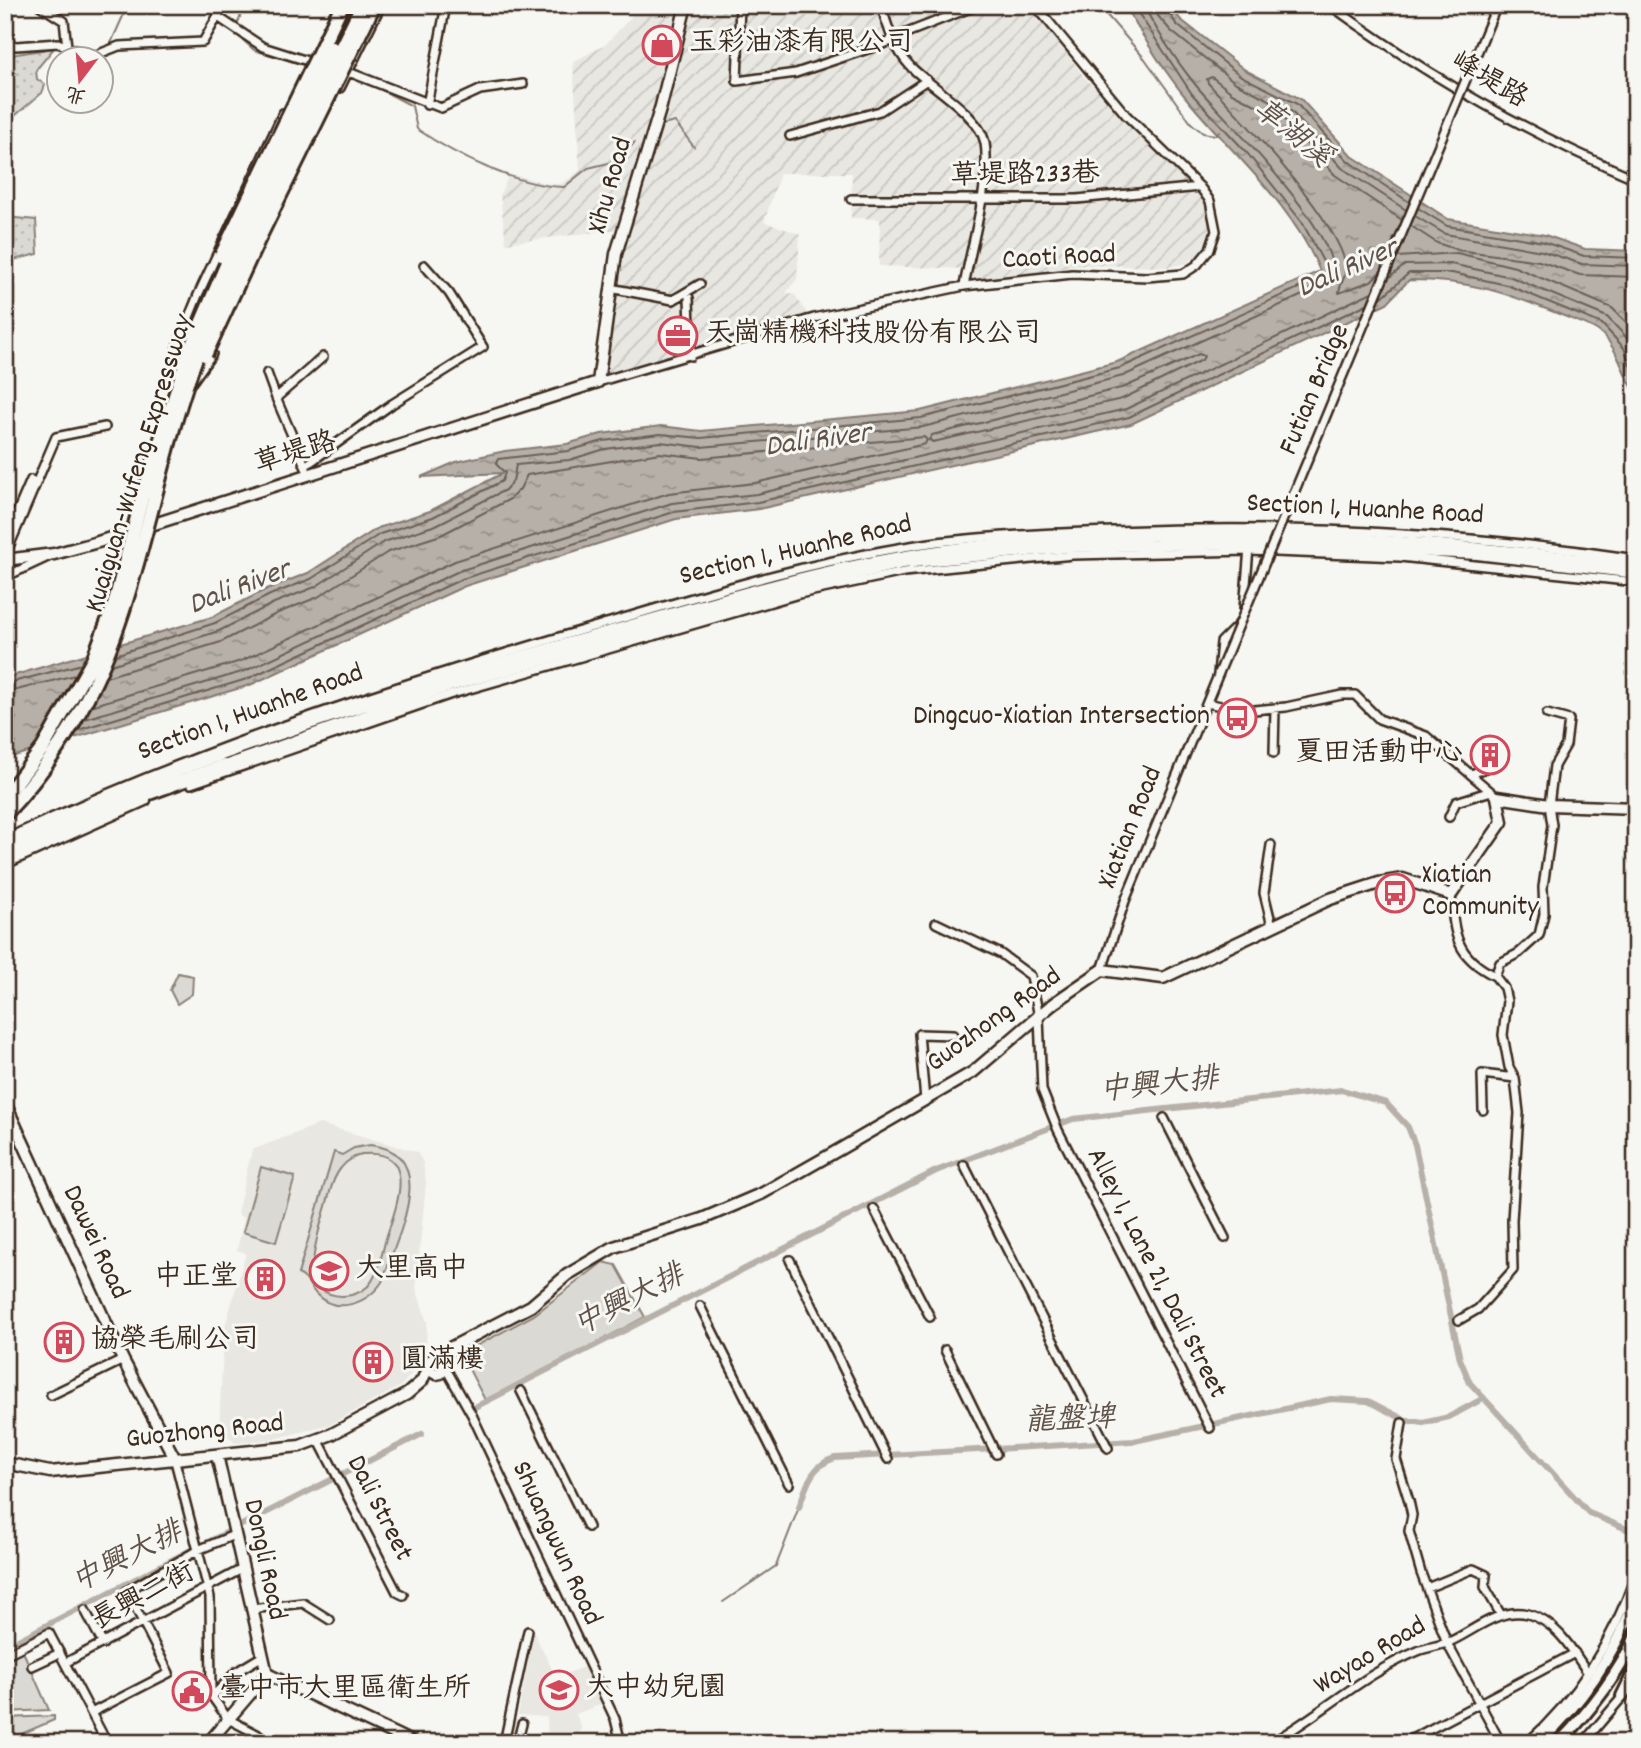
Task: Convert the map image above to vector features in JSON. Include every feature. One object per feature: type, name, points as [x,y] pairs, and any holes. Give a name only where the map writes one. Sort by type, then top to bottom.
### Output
[{"type":"highway","points":[[182,385],[190,331],[203,296],[342,5]]},
{"type":"highway","name":"Kuaiguan-Wufeng Expressway","points":[[5,797],[35,760],[70,706],[93,660],[114,605],[182,385],[230,256],[352,5]]},
{"type":"highway","name":"Kuaiguan-Wufeng Expressway","points":[[5,814],[36,778],[81,711],[103,663],[123,607],[182,385],[231,276],[364,5]]},
{"type":"highway","points":[[182,385],[209,348],[259,238],[374,5]]},
{"type":"highway","points":[[5,856],[91,814],[223,766]]},
{"type":"main road","points":[[1538,1743],[1595,1678],[1617,1642],[1636,1599]]},
{"type":"main road","points":[[1559,1743],[1591,1709],[1636,1636]]},
{"type":"main road","points":[[1622,1696],[1636,1668]]},
{"type":"street","points":[[5,43],[67,46],[64,21],[39,5]]},
{"type":"street","points":[[116,47],[203,42],[224,5]]},
{"type":"street","points":[[182,385],[177,347],[218,248],[336,5]]},
{"type":"street","points":[[132,531],[228,254],[352,5]]},
{"type":"street","points":[[245,265],[364,5]]},
{"type":"street","points":[[147,525],[182,385],[381,5]]},
{"type":"street","points":[[427,105],[446,5]]},
{"type":"street","name":"Xihu Road","points":[[598,382],[616,254],[661,106],[686,5]]},
{"type":"street","points":[[740,5],[737,81],[796,73],[891,40],[978,5]]},
{"type":"street","points":[[881,5],[891,40],[911,67],[981,131],[986,167],[964,286]]},
{"type":"street","name":"Caoti Road","points":[[598,382],[814,318],[964,286],[1072,274],[1147,277],[1183,274],[1205,257],[1216,231],[1214,209],[1200,187],[1126,116],[1035,5]]},
{"type":"street","name":"峰堤路","points":[[1330,5],[1468,97],[1579,155],[1636,179]]},
{"type":"street","name":"Futian Bridge","points":[[1218,674],[1497,5]]},
{"type":"street","points":[[218,17],[263,47],[334,72],[348,71],[427,105],[441,108],[480,90],[523,83]]},
{"type":"street","points":[[790,136],[835,126],[880,111],[927,80]]},
{"type":"street","name":"草堤路233巷","points":[[851,200],[1077,199],[1200,187]]},
{"type":"street","points":[[218,248],[245,265]]},
{"type":"street","points":[[267,373],[307,470],[392,404],[483,347],[449,293],[424,265]]},
{"type":"street","points":[[610,288],[673,300],[700,284]]},
{"type":"street","points":[[689,298],[691,356]]},
{"type":"street","points":[[276,398],[323,357]]},
{"type":"street","name":"草堤路","points":[[5,558],[54,554],[132,531],[307,470],[598,382]]},
{"type":"street","points":[[5,558],[56,437],[105,427]]},
{"type":"street","points":[[5,540],[31,480]]},
{"type":"street","name":"Section 1, Huanhe Road","points":[[5,839],[139,778],[421,678],[762,579],[937,542],[1033,534],[1249,539],[1475,538],[1636,559]]},
{"type":"street","name":"Section 1, Huanhe Road","points":[[5,847],[140,785],[489,666],[795,578],[870,562],[990,545],[1145,536],[1455,545],[1636,566]]},
{"type":"street","points":[[1218,674],[1221,642],[1239,624],[1245,608],[1249,539]]},
{"type":"street","name":"Section 1, Huanhe Road","points":[[5,863],[223,766],[450,686],[868,571],[969,554],[1249,539],[1465,553],[1636,573]]},
{"type":"street","name":"Section 1, Huanhe Road","points":[[154,797],[449,695],[810,591],[904,572],[975,563],[1249,539],[1636,582]]},
{"type":"street","points":[[5,577],[54,554]]},
{"type":"street","name":"Xiatian Road","points":[[1102,971],[1125,901],[1218,674]]},
{"type":"street","points":[[1207,703],[1244,711],[1355,695],[1379,719],[1426,736],[1492,794],[1502,822],[1451,895],[1453,923],[1467,958],[1474,966],[1495,976],[1504,988],[1507,1001],[1503,1035],[1508,1067],[1515,1078],[1519,1113],[1512,1220],[1513,1270],[1478,1309],[1459,1320]]},
{"type":"street","points":[[1274,753],[1275,708]]},
{"type":"street","points":[[1495,976],[1500,962],[1519,953],[1539,935],[1545,914],[1543,887],[1552,825],[1549,805],[1553,766],[1566,745],[1569,720],[1547,714]]},
{"type":"street","points":[[1472,775],[1501,761]]},
{"type":"street","points":[[1449,817],[1457,802],[1492,794],[1549,805],[1636,808]]},
{"type":"street","points":[[1271,845],[1264,893],[1272,926]]},
{"type":"street","name":"Guozhong Road","points":[[5,1463],[50,1472],[174,1457],[279,1451],[318,1439],[407,1394],[422,1381],[429,1370],[431,1360],[443,1363],[450,1348],[531,1306],[567,1275],[614,1247],[702,1219],[763,1193],[973,1072],[1039,1017],[1102,971],[1163,978],[1330,899],[1379,883],[1403,880],[1451,895]]},
{"type":"street","name":"Alley 1, Lane 21, Dali Street","points":[[936,923],[1001,954],[1031,976],[1039,1017],[1042,1090],[1058,1130],[1210,1428]]},
{"type":"street","points":[[925,1100],[919,1034],[953,1035]]},
{"type":"street","points":[[1483,1110],[1482,1074],[1515,1078]]},
{"type":"street","name":"Dawei Road","points":[[5,1103],[123,1360],[174,1457],[208,1587],[212,1697]]},
{"type":"street","points":[[1164,1118],[1225,1238]]},
{"type":"street","points":[[964,1165],[1108,1448]]},
{"type":"street","points":[[874,1209],[930,1317]]},
{"type":"street","points":[[790,1260],[888,1459]]},
{"type":"street","points":[[700,1306],[789,1484]]},
{"type":"street","points":[[945,1350],[996,1454]]},
{"type":"street","points":[[51,1395],[123,1360]]},
{"type":"street","name":"Shuangwun Road","points":[[443,1363],[472,1416],[615,1719],[621,1743]]},
{"type":"street","points":[[521,1391],[588,1527]]},
{"type":"street","name":"Wayao Road","points":[[1271,1743],[1393,1664],[1419,1651],[1447,1643],[1409,1531],[1412,1516],[1396,1459],[1402,1423]]},
{"type":"street","name":"Dali Street","points":[[318,1439],[397,1592],[403,1595]]},
{"type":"street","name":"Dongli Road","points":[[217,1455],[267,1674]]},
{"type":"street","points":[[91,1713],[169,1673],[127,1591],[234,1532]]},
{"type":"street","name":"長興二街","points":[[65,1663],[242,1569]]},
{"type":"street","points":[[1427,1588],[1473,1569],[1481,1570],[1486,1576],[1485,1587],[1501,1615]]},
{"type":"street","points":[[1527,1743],[1547,1725],[1588,1673],[1609,1637],[1636,1574]]},
{"type":"street","points":[[251,1609],[303,1603],[330,1620]]},
{"type":"street","points":[[85,1610],[103,1644]]},
{"type":"street","points":[[1501,1743],[1447,1643],[1501,1615],[1515,1612],[1540,1618],[1565,1639],[1588,1673]]},
{"type":"street","points":[[504,1743],[528,1630]]},
{"type":"street","points":[[5,1655],[49,1633],[107,1743]]},
{"type":"street","points":[[32,1666],[60,1653]]},
{"type":"street","points":[[1404,1743],[1575,1653]]},
{"type":"street","points":[[261,1657],[236,1672],[212,1697],[228,1719],[274,1743]]},
{"type":"street","points":[[208,1743],[267,1674],[399,1740],[414,1743]]},
{"type":"street","points":[[1583,1743],[1636,1681]]},
{"type":"street","points":[[517,1743],[522,1724]]},
{"type":"shaded area","points":[[643,5],[1032,5],[1084,77],[1198,193],[1209,211],[1211,235],[1198,254],[1187,263],[1168,267],[1084,265],[971,281],[971,269],[879,266],[880,219],[851,218],[852,173],[780,173],[764,222],[800,234],[797,279],[786,293],[795,295],[809,317],[688,355],[605,373],[620,261],[620,229],[506,243],[500,195],[509,174],[549,184],[561,184],[580,171],[573,62],[605,45]]},
{"type":"shaded area","name":"大里高中","points":[[320,1124],[417,1152],[423,1163],[426,1182],[416,1288],[427,1322],[426,1347],[422,1361],[401,1386],[331,1424],[274,1439],[235,1443],[219,1427],[224,1330],[246,1253],[237,1250],[244,1219],[237,1213],[252,1150]]},
{"type":"shaded area","name":"大中幼兒園","points":[[534,1633],[556,1677],[584,1667],[601,1704],[576,1714],[582,1730],[562,1743],[548,1743],[547,1717],[518,1715]]},
{"type":"green space","points":[[46,49],[46,58],[36,70],[37,79],[45,85],[42,93],[5,124],[5,59],[11,55]]},
{"type":"green space","points":[[5,217],[36,220],[38,254],[5,262]]},
{"type":"green space","points":[[178,973],[193,976],[192,994],[177,1004],[170,990]]},
{"type":"green space","points":[[370,1145],[392,1151],[405,1164],[409,1181],[408,1201],[382,1282],[376,1290],[360,1301],[342,1305],[324,1300],[298,1274],[334,1152],[342,1155],[354,1148]],"holes":[[[363,1154],[381,1155],[392,1161],[398,1170],[400,1183],[395,1212],[377,1271],[367,1287],[352,1295],[328,1293],[319,1286],[314,1276],[313,1264],[317,1236],[333,1184],[341,1168],[351,1159]]]},
{"type":"green space","points":[[261,1167],[295,1177],[276,1242],[243,1232]]},
{"type":"green space","points":[[603,1262],[616,1265],[645,1317],[486,1402],[461,1354],[534,1315]]},
{"type":"green space","points":[[22,1649],[49,1710],[5,1712],[5,1658]]},
{"type":"green space","points":[[54,1716],[54,1720],[12,1738],[5,1726],[5,1718]]},
{"type":"water","points":[[1125,5],[1170,5],[1180,19],[1245,70],[1301,99],[1352,156],[1448,219],[1545,235],[1585,249],[1636,251],[1636,393],[1613,348],[1594,328],[1488,289],[1451,282],[1409,280],[1387,303],[1131,424],[759,509],[676,519],[465,586],[250,685],[5,759],[5,678],[212,617],[267,589],[308,573],[378,528],[430,511],[503,473],[421,477],[456,462],[505,451],[567,444],[601,434],[661,426],[701,431],[920,411],[1117,362],[1320,271],[1308,246],[1277,201],[1178,88]]},
{"type":"waterway","points":[[111,43],[128,5]]},
{"type":"waterway","points":[[236,27],[242,13],[240,5]]},
{"type":"waterway","points":[[1055,12],[1065,5]]},
{"type":"waterway","points":[[1098,5],[1145,59],[1191,123],[1203,133],[1216,135],[1219,131]]},
{"type":"waterway","points":[[235,33],[254,50],[307,66]]},
{"type":"waterway","points":[[350,78],[365,82]]},
{"type":"waterway","points":[[376,87],[412,106],[417,129],[433,139],[488,168],[527,181],[564,187],[588,168],[617,161],[635,142]]},
{"type":"waterway","points":[[658,126],[675,122],[694,147]]},
{"type":"waterway","name":"中興大排","points":[[477,1406],[936,1171],[1073,1119],[1342,1090],[1386,1103],[1408,1127],[1415,1145],[1460,1359],[1470,1383],[1589,1513],[1636,1533]]},
{"type":"waterway","name":"龍盤埤","points":[[799,1507],[815,1471],[835,1458],[1134,1441],[1331,1399],[1368,1401],[1405,1420],[1423,1423],[1449,1417],[1484,1398]]},
{"type":"waterway","name":"中興大排","points":[[206,1543],[422,1434]]},
{"type":"waterway","name":"龍盤埤","points":[[723,1602],[776,1566],[799,1507]]},
{"type":"waterway","name":"中興大排","points":[[5,1647],[193,1549]]},
{"type":"place","name":"玉彩油漆有限公司","points":[[662,45]]},
{"type":"place","name":"天崗精機科技股份有限公司","points":[[678,336]]},
{"type":"place","name":"Dingcuo-Xiatian Intersection","points":[[1237,718]]},
{"type":"place","name":"夏田活動中心","points":[[1490,755]]},
{"type":"place","name":"Xiatian Community","points":[[1395,893]]},
{"type":"place","name":"大里高中","points":[[329,1271]]},
{"type":"place","name":"中正堂","points":[[265,1279]]},
{"type":"place","name":"協榮毛刷公司","points":[[64,1342]]},
{"type":"place","name":"圓滿樓","points":[[373,1362]]},
{"type":"place","name":"大中幼兒園","points":[[559,1690]]},
{"type":"place","name":"臺中市大里區衛生所","points":[[192,1691]]},
{"type":"water label","name":"草湖溪","points":[[1291,135]]},
{"type":"water label","name":"Dali River","points":[[1348,270]]},
{"type":"water label","name":"Dali River","points":[[818,442]]},
{"type":"water label","name":"Dali River","points":[[240,589]]}]
